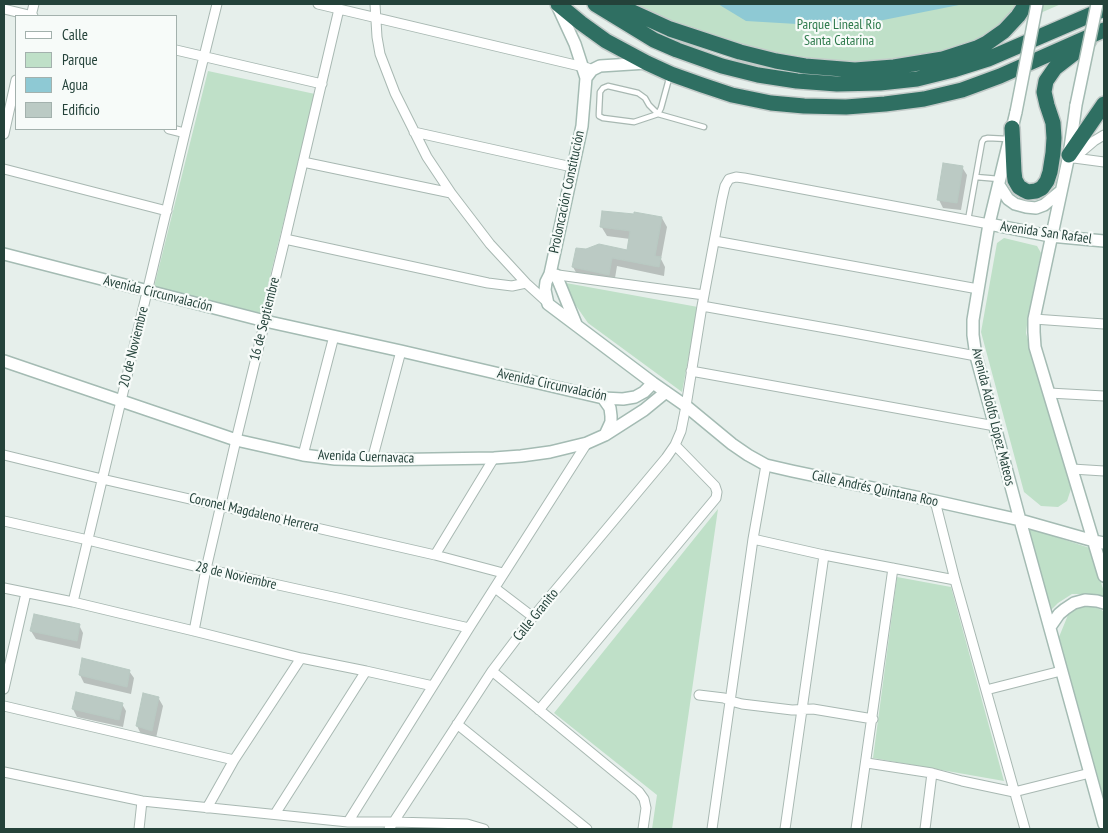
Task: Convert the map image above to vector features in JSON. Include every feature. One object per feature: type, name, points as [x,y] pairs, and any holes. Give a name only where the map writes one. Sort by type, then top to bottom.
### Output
[{"type":"highway","points":[[557,4],[606,40],[671,74],[732,95],[771,103],[804,106],[830,107],[885,104],[924,99],[962,90],[1000,76],[1100,31]]},
{"type":"highway","points":[[595,4],[654,40],[722,66],[758,75],[797,81],[837,84],[880,83],[917,79],[953,70],[988,59],[1104,9]]},
{"type":"highway","points":[[606,4],[614,4],[626,8],[682,33],[740,52],[791,64],[843,69],[880,68],[943,59],[967,52],[996,37],[1011,24],[1026,4]]},
{"type":"highway","points":[[1011,134],[1015,180],[1028,192],[1042,188],[1050,172],[1054,138],[1053,123],[1044,92],[1046,81],[1055,68],[1100,31]]},
{"type":"highway","points":[[1070,157],[1104,104]]},
{"type":"street","name":"20 de Noviembre","points":[[73,602],[217,4]]},
{"type":"street","points":[[318,4],[588,71],[600,66],[647,63]]},
{"type":"street","points":[[375,4],[376,37],[380,54],[395,93],[427,157],[451,193],[490,244],[548,304],[653,383]]},
{"type":"street","name":"Proloncación Constitución","points":[[548,304],[545,288],[548,277],[553,275],[572,167],[582,126],[588,71],[557,4]]},
{"type":"street","name":"Avenida Adolfo López Mateos","points":[[1037,4],[1016,112],[989,224],[973,320],[973,335],[976,356],[1104,824]]},
{"type":"street","points":[[1097,4],[1076,105],[1070,157],[1050,236],[1034,319],[1035,347],[1072,469],[1099,542],[1104,576]]},
{"type":"street","points":[[4,9],[28,15]]},
{"type":"street","name":"16 de Septiembre","points":[[194,631],[206,569],[236,440],[339,9]]},
{"type":"street","points":[[178,50],[322,84]]},
{"type":"street","points":[[4,88],[15,91],[4,134]]},
{"type":"street","points":[[173,130],[185,133]]},
{"type":"street","points":[[414,132],[572,167]]},
{"type":"street","points":[[1070,157],[1104,135]]},
{"type":"street","points":[[1070,157],[1104,162]]},
{"type":"street","points":[[303,162],[451,193]]},
{"type":"street","points":[[4,170],[167,211]]},
{"type":"street","name":"Calle Granito","points":[[391,826],[492,671],[675,445],[681,431],[704,295],[725,186],[729,179],[736,177],[744,178],[968,220]]},
{"type":"street","points":[[999,182],[1008,199],[1015,204],[1026,207],[1036,208],[1044,205],[1061,191]]},
{"type":"street","points":[[968,220],[989,224]]},
{"type":"street","name":"Avenida San Rafael","points":[[989,224],[1050,236],[1104,241]]},
{"type":"street","points":[[285,239],[488,284],[512,286],[526,283]]},
{"type":"street","points":[[715,241],[978,289]]},
{"type":"street","name":"Avenida Circunvalación","points":[[4,254],[265,321],[604,398],[623,399],[635,397],[644,392],[653,383]]},
{"type":"street","points":[[553,275],[704,295]]},
{"type":"street","points":[[553,275],[577,326]]},
{"type":"street","points":[[702,306],[976,356]]},
{"type":"street","points":[[1034,319],[1104,324]]},
{"type":"street","points":[[303,455],[334,336]]},
{"type":"street","points":[[372,460],[401,351]]},
{"type":"street","name":"Avenida Cuernavaca","points":[[4,361],[236,440],[303,455],[335,459],[494,458],[550,452],[587,443],[605,435],[644,410],[666,392]]},
{"type":"street","points":[[691,371],[995,426]]},
{"type":"street","name":"Calle Andrés Quintana Roo","points":[[653,383],[686,406],[732,444],[766,465],[935,500],[1020,520],[1099,542]]},
{"type":"street","points":[[1049,393],[1104,396]]},
{"type":"street","points":[[604,398],[610,408],[611,416],[611,422],[605,435]]},
{"type":"street","points":[[348,822],[587,443]]},
{"type":"street","points":[[539,710],[716,498],[715,486],[675,445]]},
{"type":"street","name":"Coronel Magdaleno Herrera","points":[[4,455],[435,555],[503,574]]},
{"type":"street","points":[[435,555],[494,458]]},
{"type":"street","points":[[712,829],[753,540],[766,465]]},
{"type":"street","points":[[1072,469],[1104,471]]},
{"type":"street","points":[[935,500],[954,580],[1025,829]]},
{"type":"street","name":"28 de Noviembre","points":[[4,521],[469,628]]},
{"type":"street","points":[[753,540],[954,580]]},
{"type":"street","points":[[785,829],[824,555]]},
{"type":"street","points":[[856,829],[893,568]]},
{"type":"street","points":[[4,588],[73,602],[301,658],[366,670],[433,686]]},
{"type":"street","points":[[495,588],[533,618]]},
{"type":"street","points":[[4,689],[26,593]]},
{"type":"street","points":[[1050,627],[1064,609],[1074,603],[1085,600],[1104,603]]},
{"type":"street","points":[[207,808],[234,760],[301,658]]},
{"type":"street","points":[[275,814],[366,670]]},
{"type":"street","points":[[492,671],[639,792],[644,799],[646,808],[643,829]]},
{"type":"street","points":[[986,690],[1061,671]]},
{"type":"street","points":[[699,695],[792,710],[813,709],[873,719]]},
{"type":"street","points":[[4,706],[234,760]]},
{"type":"street","points":[[457,724],[587,829]]},
{"type":"street","points":[[866,763],[932,772],[962,781],[1014,792],[1090,773]]},
{"type":"street","points":[[4,772],[142,801],[391,826],[465,826],[484,829]]},
{"type":"street","points":[[925,829],[932,772]]},
{"type":"street","points":[[139,829],[142,801]]},
{"type":"lane","points":[[671,74],[658,114],[634,122],[599,116],[600,92],[608,86],[638,93],[645,98],[658,114],[704,127]]},
{"type":"lane","points":[[968,220],[982,142],[984,139],[1011,134]]},
{"type":"lane","points":[[976,177],[999,182]]},
{"type":"green space","name":"Parque Lineal Río Santa Catarina","points":[[630,4],[1061,4],[981,39],[940,52],[899,59],[848,63],[806,62],[733,50]]},
{"type":"green space","points":[[208,71],[315,94],[261,313],[154,287]]},
{"type":"green space","points":[[1004,238],[1037,246],[1041,253],[1026,333],[1071,489],[1067,501],[1058,507],[1041,506],[1024,492],[981,332],[997,243]]},
{"type":"green space","points":[[566,283],[698,307],[682,392],[588,323],[572,300]]},
{"type":"green space","points":[[718,509],[672,829],[652,829],[657,795],[554,713]]},
{"type":"green space","points":[[1028,528],[1090,548],[1104,597],[1095,594],[1072,594],[1051,610]]},
{"type":"green space","points":[[897,577],[951,587],[1004,781],[873,758]]},
{"type":"green space","points":[[1091,606],[1102,610],[1104,613],[1104,799],[1059,637],[1068,615],[1077,608]]},
{"type":"water","points":[[718,4],[964,4],[848,27],[746,21]]},
{"type":"building","points":[[943,163],[963,166],[957,203],[937,200]]},
{"type":"building","points":[[602,211],[634,214],[634,212],[662,217],[655,256],[661,257],[659,267],[612,258],[609,275],[572,267],[576,248],[586,249],[599,244],[627,250],[630,231],[600,227]]},
{"type":"building","points":[[34,614],[80,624],[77,641],[30,631]]},
{"type":"building","points":[[82,658],[130,670],[127,687],[79,675]]},
{"type":"building","points":[[76,692],[123,703],[119,720],[72,709]]},
{"type":"building","points":[[143,693],[159,697],[152,731],[136,726]]}]
